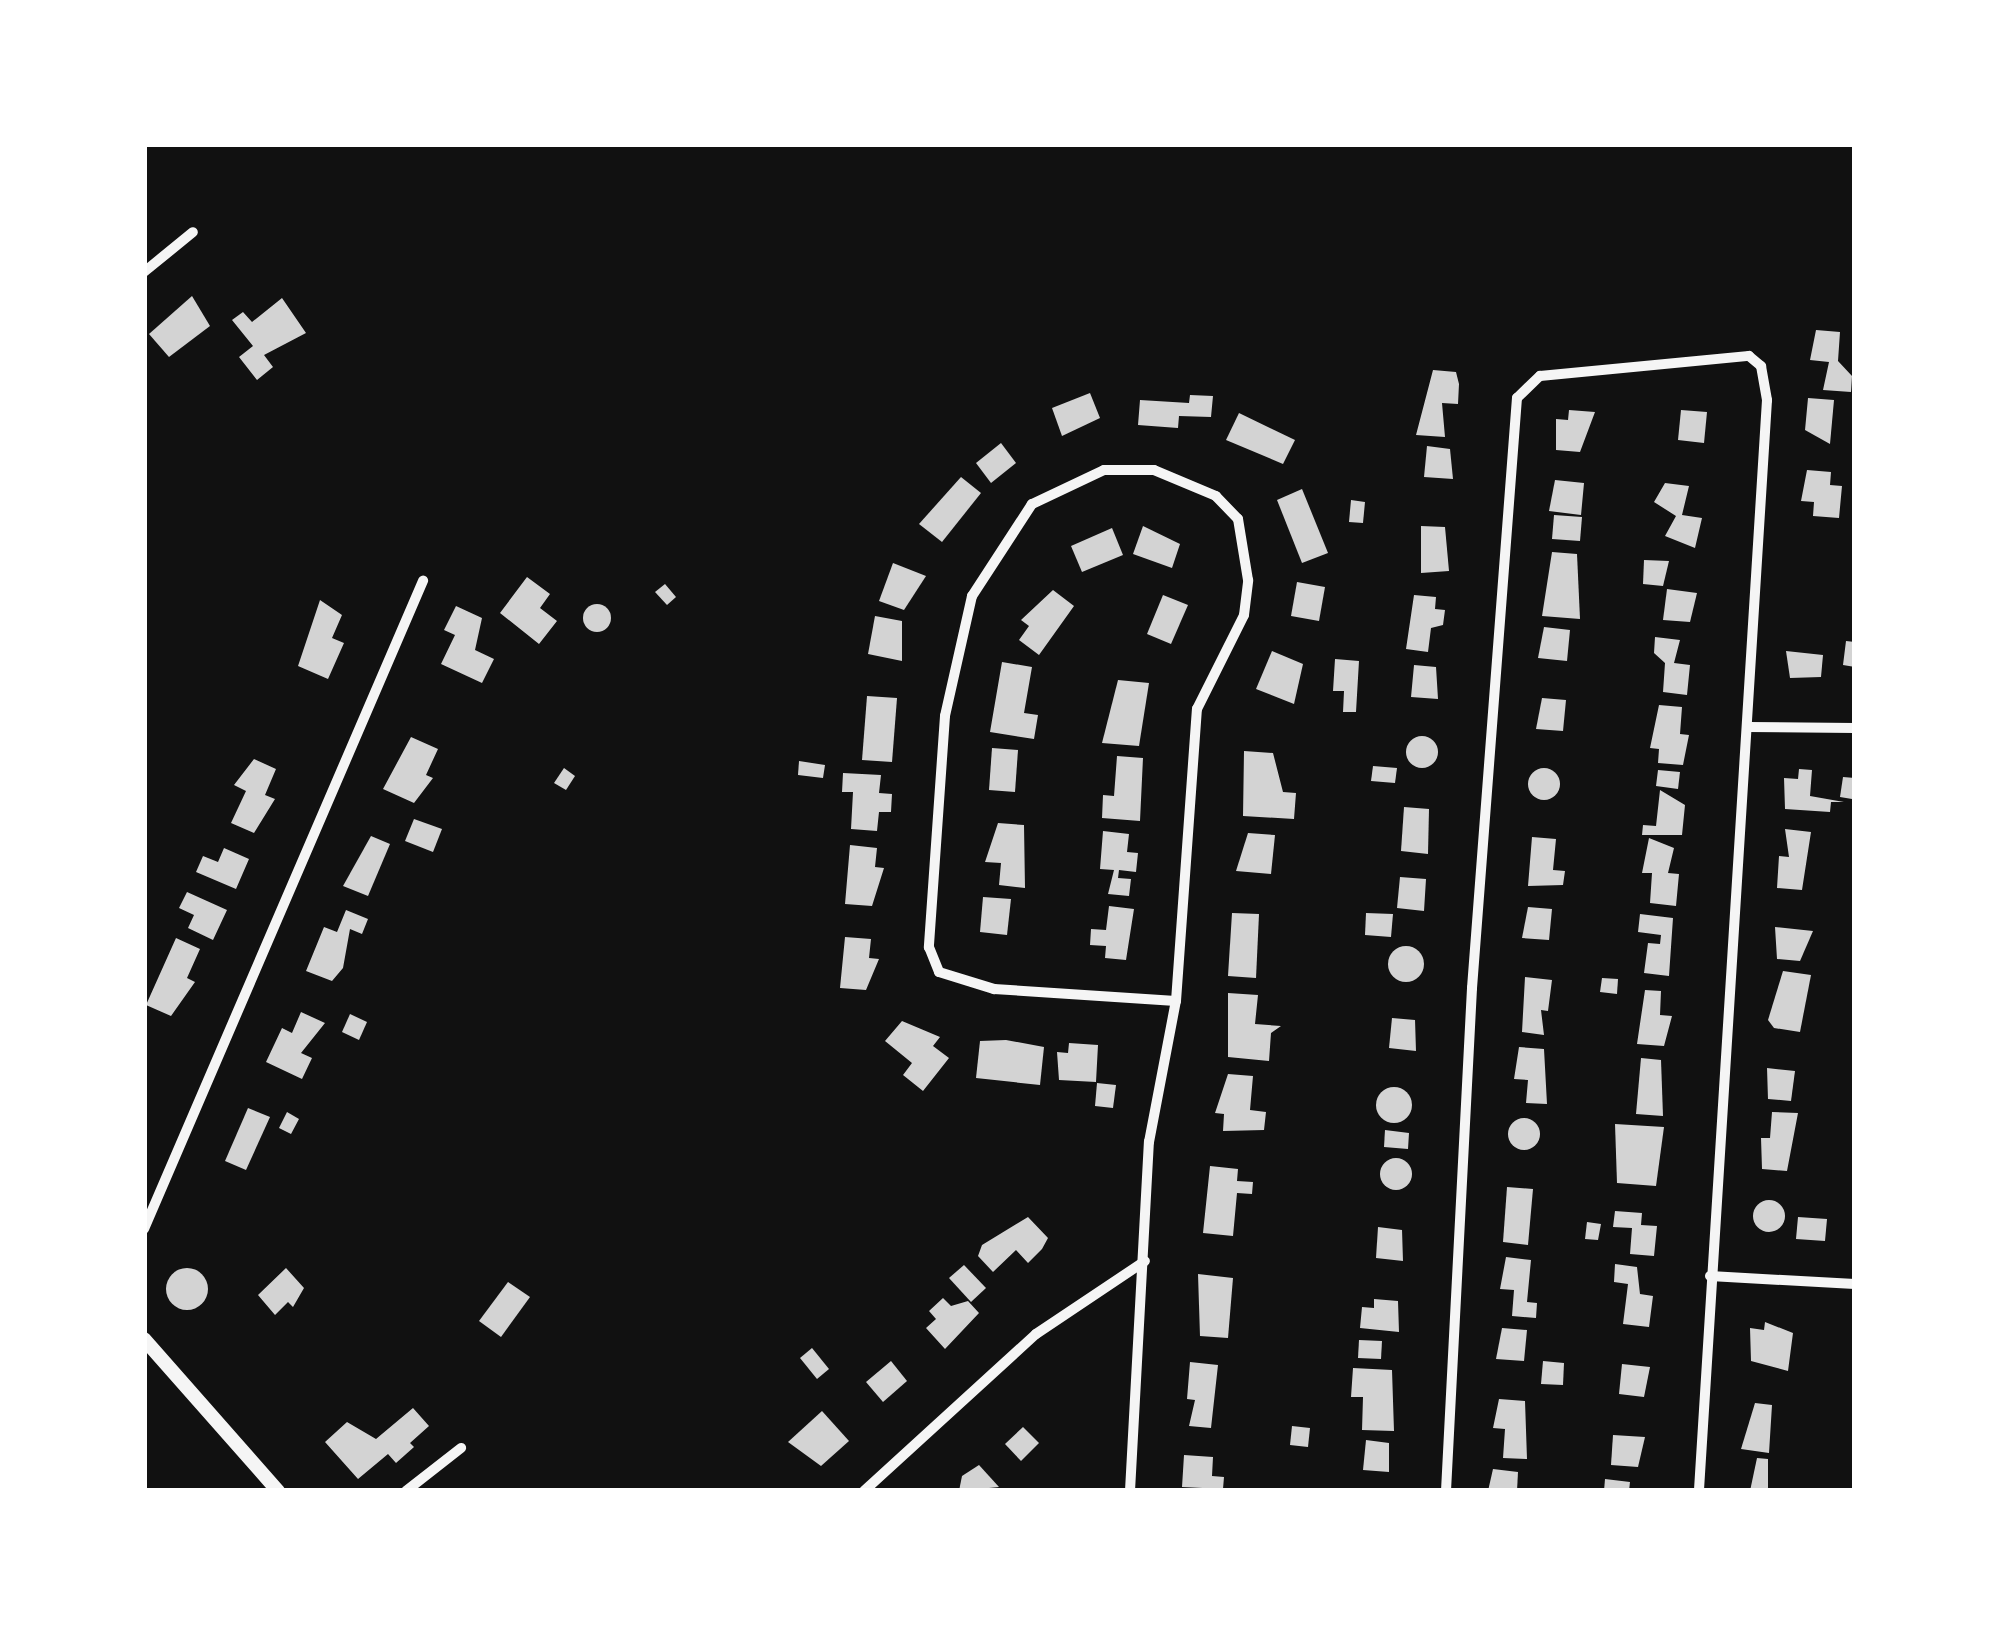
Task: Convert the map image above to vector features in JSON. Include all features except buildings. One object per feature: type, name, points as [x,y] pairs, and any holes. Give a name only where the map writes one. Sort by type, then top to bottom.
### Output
[{"type":"main road","points":[[144,1340],[278,1491]]},
{"type":"street","points":[[144,272],[193,232]]},
{"type":"street","points":[[1446,1491],[1508,458],[1525,384],[1666,358],[1749,356],[1761,366],[1767,400],[1699,1491]]},
{"type":"street","points":[[1130,1491],[1149,1142],[1176,1001],[1197,709],[1244,615],[1247,547],[1238,519],[1182,477],[1104,470],[1032,504],[972,596],[945,716],[929,947],[939,972],[978,985],[1176,1001]]},
{"type":"street","points":[[144,1229],[423,581]]},
{"type":"street","points":[[1748,727],[1855,728]]},
{"type":"street","points":[[864,1491],[1036,1334],[1145,1261]]},
{"type":"street","points":[[1709,1276],[1855,1284]]},
{"type":"street","points":[[406,1491],[460,1448]]}]
